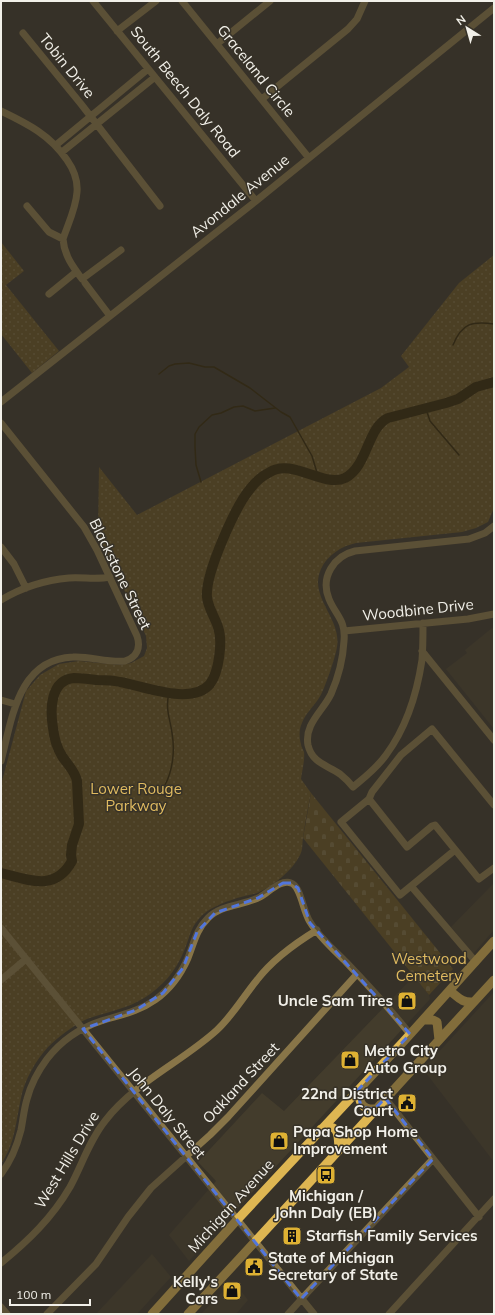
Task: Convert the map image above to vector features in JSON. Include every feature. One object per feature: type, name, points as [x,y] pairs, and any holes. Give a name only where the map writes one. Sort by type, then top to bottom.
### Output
[{"type":"main road","name":"Michigan Avenue","points":[[152,1314],[494,941]]},
{"type":"main road","points":[[188,1314],[256,1242],[375,1109],[494,980]]},
{"type":"main road","points":[[450,990],[466,1003],[473,1002]]},
{"type":"main road","points":[[422,1020],[433,1020],[437,1022],[439,1040]]},
{"type":"main road","points":[[358,1090],[359,1099],[363,1106],[370,1109],[375,1109]]},
{"type":"main road","points":[[321,1129],[332,1127],[337,1130],[339,1134],[339,1149]]},
{"type":"street","name":"South Beech Daly Road","points":[[93,1],[256,201]]},
{"type":"street","points":[[117,31],[156,1]]},
{"type":"street","name":"Graceland Circle","points":[[182,1],[309,158]]},
{"type":"street","points":[[217,44],[270,1]]},
{"type":"street","points":[[262,99],[348,29],[365,1]]},
{"type":"street","name":"Avondale Avenue","points":[[1,402],[256,201],[494,8]]},
{"type":"street","name":"Tobin Drive","points":[[23,33],[91,116],[160,206]]},
{"type":"street","name":"Tobin Drive","points":[[56,145],[148,69]]},
{"type":"street","points":[[62,152],[155,77]]},
{"type":"street","points":[[1,111],[33,127],[56,145],[72,167],[77,184],[76,201],[63,239],[65,253],[76,272],[82,279],[120,250]]},
{"type":"street","points":[[27,206],[49,232],[63,239]]},
{"type":"street","points":[[49,294],[76,272]]},
{"type":"street","points":[[85,283],[110,316]]},
{"type":"street","name":"Blackstone Street","points":[[1,423],[78,517],[97,550],[110,577],[138,640],[139,648],[136,654],[130,659],[124,661],[75,656],[51,662],[39,669],[29,678],[16,704]]},
{"type":"street","points":[[423,623],[422,651],[414,694],[399,734],[381,762],[353,787],[340,774],[316,760],[310,751],[308,739],[311,724],[327,702],[335,682],[343,653],[344,631],[340,618],[328,599],[326,587],[330,569],[341,557],[355,551],[469,539],[486,533],[494,526]]},
{"type":"street","points":[[1,547],[14,564],[26,588]]},
{"type":"street","points":[[1,600],[26,588],[61,579],[103,579],[110,577]]},
{"type":"street","name":"Woodbine Drive","points":[[344,631],[468,619],[494,614]]},
{"type":"street","points":[[422,651],[494,740]]},
{"type":"street","points":[[1,700],[16,704],[1,761]]},
{"type":"street","points":[[455,850],[400,895],[341,822],[370,799],[372,792],[401,755],[432,729],[494,805]]},
{"type":"street","points":[[370,799],[407,847],[432,826],[435,826],[479,879],[494,868]]},
{"type":"street","points":[[1,1174],[11,1158],[17,1144],[27,1099],[37,1074],[58,1046],[83,1029],[147,1005],[163,993],[174,981],[183,968],[199,929],[208,918],[222,909],[258,898],[283,883],[287,882],[298,888],[302,905],[308,918],[317,930],[382,1000],[410,1034]]},
{"type":"street","points":[[411,886],[476,962]]},
{"type":"street","name":"John Daly Street","points":[[1,928],[314,1314]]},
{"type":"street","name":"West Hills Drive","points":[[1,1263],[25,1243],[49,1218],[70,1187],[90,1142],[111,1113],[134,1092],[216,1031],[233,1013],[256,980],[273,962],[292,946],[317,930]]},
{"type":"street","points":[[1,980],[26,959]]},
{"type":"street","name":"Oakland Street","points":[[47,1314],[96,1264],[143,1198],[163,1177],[228,1117],[358,974]]},
{"type":"street","points":[[385,1098],[478,1217]]},
{"type":"street","points":[[288,1314],[433,1159]]},
{"type":"street","points":[[389,1314],[494,1199]]},
{"type":"street","points":[[1,1307],[7,1314]]},
{"type":"highlighted area","points":[[283,883],[291,883],[298,888],[310,923],[410,1034],[358,1090],[360,1103],[366,1108],[375,1109],[385,1098],[433,1159],[301,1299],[83,1029],[136,1010],[163,993],[183,968],[197,932],[215,913],[258,898]]},
{"type":"shaded area","points":[[492,628],[494,630],[494,729],[446,669],[467,653],[465,650]]},
{"type":"shaded area","points":[[494,883],[494,930],[473,954],[451,927]]},
{"type":"shaded area","points":[[414,976],[429,995],[430,999],[189,1261],[169,1235],[216,1181],[198,1162],[262,1093],[284,1111]]},
{"type":"shaded area","points":[[494,992],[494,1162],[423,1069]]},
{"type":"shaded area","points":[[152,1254],[171,1277],[137,1314],[96,1314]]},
{"type":"shaded area","points":[[233,1281],[248,1300],[236,1314],[201,1314]]},
{"type":"green space","points":[[1,242],[24,271],[6,285],[59,351],[32,373],[1,334]]},
{"type":"green space","name":"Lower Rouge Parkway","points":[[494,255],[494,508],[488,522],[476,528],[462,532],[356,543],[345,546],[327,559],[321,569],[318,579],[319,589],[335,627],[337,647],[324,689],[305,716],[300,728],[301,746],[304,752],[301,779],[311,793],[302,849],[297,861],[282,877],[269,887],[257,893],[221,904],[206,912],[195,923],[181,958],[173,972],[151,994],[131,1005],[82,1021],[48,1047],[35,1064],[25,1085],[12,1140],[6,1156],[1,1164],[1,785],[26,691],[40,675],[59,664],[79,661],[120,665],[131,663],[144,656],[147,648],[146,636],[98,535],[99,467],[137,515],[381,388],[409,367],[401,356],[459,283]]},
{"type":"green space","name":"Westwood Cemetery","points":[[311,793],[453,969],[429,995],[303,838]]},
{"type":"waterway","points":[[453,345],[460,332],[469,325],[480,323],[494,324]]},
{"type":"waterway","points":[[159,374],[169,366],[189,363],[205,367],[214,367],[250,388],[281,412],[290,417],[312,456],[318,476]]},
{"type":"waterway","points":[[1,873],[31,880],[49,880],[58,877],[65,871],[72,861],[72,845],[79,824],[77,781],[73,771],[59,750],[54,735],[52,721],[53,697],[60,684],[66,680],[74,678],[108,680],[167,693],[180,694],[192,694],[202,690],[210,684],[216,672],[220,648],[218,627],[210,609],[207,597],[211,573],[229,525],[244,498],[252,486],[261,477],[270,472],[288,468],[328,479],[337,480],[345,478],[353,472],[376,430],[381,423],[388,418],[458,399],[476,387],[494,382]]},
{"type":"waterway","points":[[201,482],[196,465],[195,447],[195,434],[199,427],[212,415],[234,407],[243,406],[255,411],[275,408]]},
{"type":"waterway","points":[[426,409],[430,421],[459,455]]},
{"type":"waterway","points":[[165,785],[172,766],[173,753],[173,740],[168,709],[169,693]]},
{"type":"place","name":"Uncle Sam Tires","points":[[407,1001]]},
{"type":"place","name":"Metro City Auto Group","points":[[350,1060]]},
{"type":"place","name":"22nd District Court","points":[[407,1103]]},
{"type":"place","name":"Papa Shop Home Improvement","points":[[279,1141]]},
{"type":"place","name":"Michigan / John Daly (EB)","points":[[326,1175]]},
{"type":"place","name":"Starfish Family Services","points":[[292,1236]]},
{"type":"place","name":"State of Michigan Secretary of State","points":[[254,1267]]},
{"type":"place","name":"Kelly's Cars","points":[[232,1291]]}]
